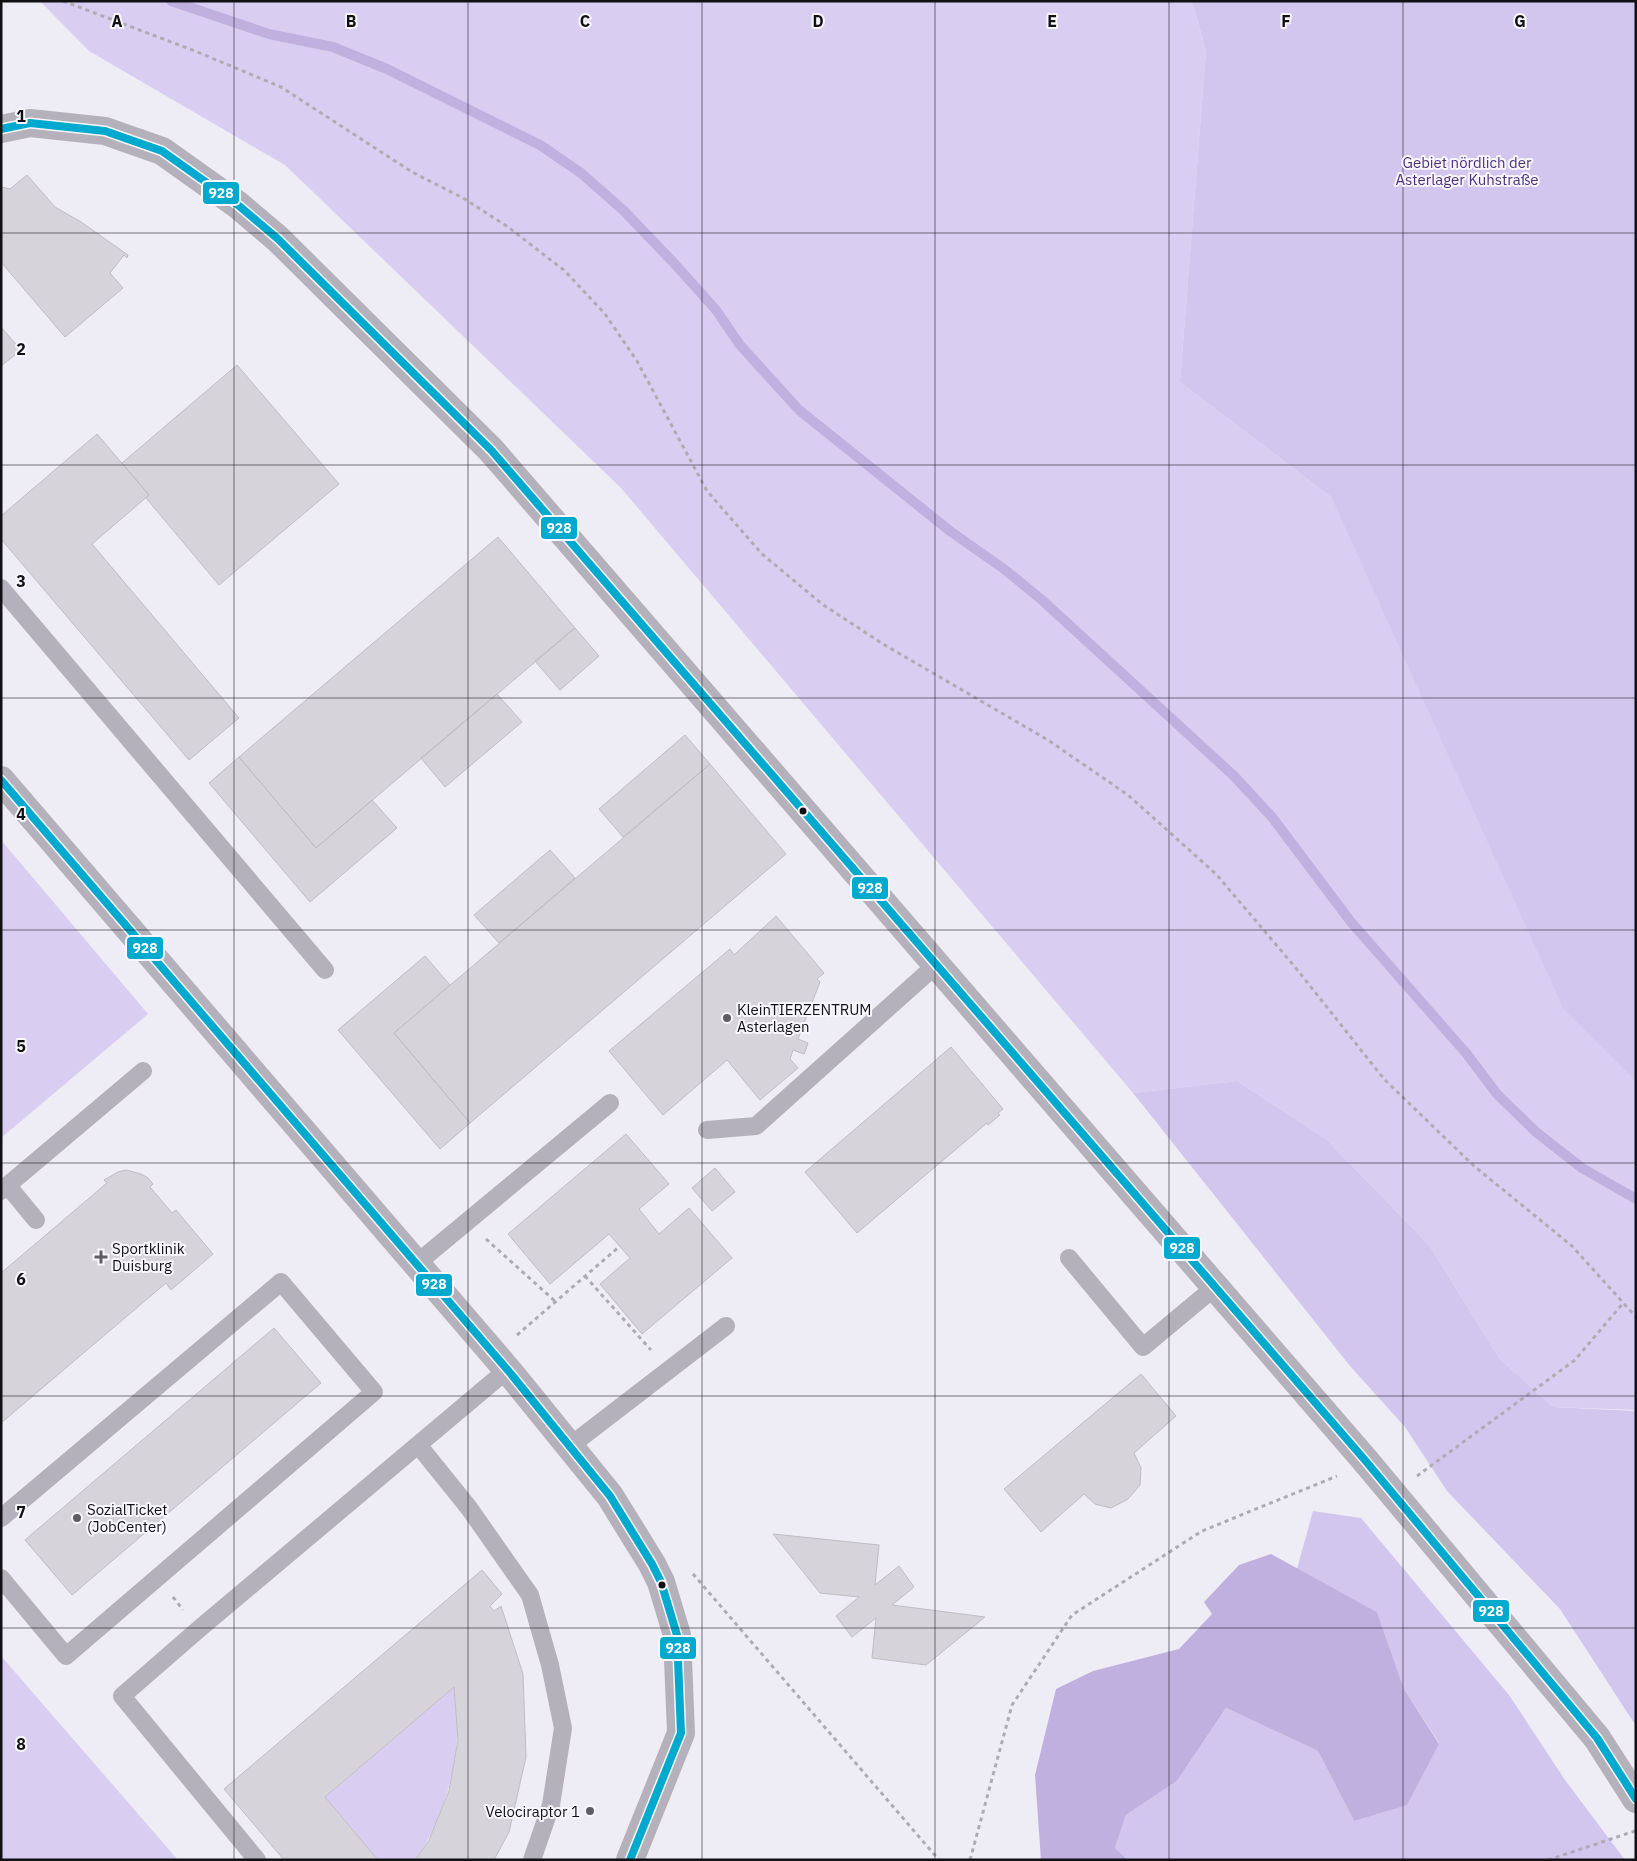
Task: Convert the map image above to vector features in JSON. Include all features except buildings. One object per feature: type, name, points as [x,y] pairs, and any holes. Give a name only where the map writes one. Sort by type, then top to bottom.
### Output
[{"type":"street","points":[[1,129],[30,123],[105,131],[162,151],[238,205],[278,239],[491,450],[1393,1494],[1597,1738],[1636,1799]]},
{"type":"street","points":[[1,780],[570,1446],[610,1496],[652,1564],[660,1582],[677,1635],[681,1733],[630,1860]]},
{"type":"lane","points":[[1,588],[325,970]]},
{"type":"lane","points":[[707,1130],[756,1126],[936,965]]},
{"type":"lane","points":[[36,1220],[5,1188],[143,1071]]},
{"type":"lane","points":[[416,1264],[610,1103]]},
{"type":"lane","points":[[1069,1258],[1143,1348],[1215,1287]]},
{"type":"lane","points":[[1,1518],[281,1282],[374,1392],[66,1656],[1,1578]]},
{"type":"lane","points":[[570,1446],[726,1326]]},
{"type":"lane","points":[[257,1860],[122,1696],[199,1629],[418,1446],[500,1362]]},
{"type":"lane","points":[[418,1446],[469,1508],[530,1595],[550,1665],[563,1728],[552,1805],[532,1860]]},
{"type":"path","points":[[63,1],[195,51],[281,87],[405,167],[463,198],[508,227],[565,271],[605,314],[636,361],[707,491],[762,554],[830,609],[883,644],[1048,740],[1128,795],[1216,874],[1296,967],[1384,1079],[1474,1166],[1572,1246],[1636,1317]]},
{"type":"path","points":[[467,1222],[556,1302]]},
{"type":"path","points":[[500,1362],[556,1302],[620,1246]]},
{"type":"path","points":[[585,1276],[669,1370]]},
{"type":"path","points":[[1393,1494],[1574,1360],[1624,1302]]},
{"type":"path","points":[[970,1860],[1012,1705],[1072,1615],[1202,1531],[1330,1481],[1364,1460]]},
{"type":"path","points":[[652,1564],[681,1560],[938,1860]]},
{"type":"path","points":[[156,1578],[199,1629]]},
{"type":"path","points":[[1548,1860],[1636,1831]]},
{"type":"shaded area","points":[[40,1],[1192,1],[1206,51],[1180,382],[1331,497],[1381,606],[1636,1],[1636,1410],[1553,1407],[1499,1358],[1429,1245],[1325,1138],[1237,1081],[1133,1093],[621,488],[285,165],[89,51]]},
{"type":"shaded area","points":[[1,840],[148,1014],[1,1138]]},
{"type":"shaded area","points":[[1271,1554],[1377,1612],[1404,1689],[1439,1744],[1407,1805],[1354,1821],[1318,1751],[1226,1708],[1177,1781],[1126,1815],[1115,1848],[1128,1860],[1041,1860],[1035,1775],[1056,1689],[1093,1671],[1179,1649],[1212,1614],[1204,1602],[1239,1565]]},
{"type":"shaded area","points":[[1,1656],[178,1860],[1,1860]]},
{"type":"shaded area","points":[[454,1687],[457,1721],[455,1757],[449,1788],[432,1833],[415,1860],[378,1860],[325,1797]]},
{"type":"green space","name":"Gebiet nördlich der Asterlager Kuhstraße","points":[[1192,1],[1636,1],[1636,1081],[1564,1010],[1331,497],[1180,382],[1206,51]]},
{"type":"green space","points":[[1237,1081],[1325,1138],[1429,1245],[1499,1358],[1553,1407],[1636,1411],[1636,1726],[1560,1609],[1447,1491],[1405,1427],[1350,1366],[1133,1093]]},
{"type":"green space","points":[[1313,1511],[1361,1518],[1509,1695],[1565,1780],[1625,1860],[1128,1860],[1115,1848],[1126,1815],[1177,1781],[1226,1708],[1318,1751],[1354,1821],[1439,1743],[1404,1689],[1377,1612],[1297,1569]]},
{"type":"waterway","points":[[171,1],[269,34],[333,47],[387,69],[540,145],[581,173],[623,210],[673,262],[716,310],[740,345],[799,410],[950,531],[1004,569],[1042,600],[1234,776],[1272,817],[1351,922],[1466,1053],[1497,1094],[1536,1132],[1582,1168],[1636,1199]]},
{"type":"transit line","name":"928","points":[[1,129],[30,123],[105,131],[162,151],[238,205],[278,239],[491,450],[1364,1459],[1597,1738],[1636,1799]]},
{"type":"transit line","name":"928","points":[[1,780],[511,1374],[610,1496],[652,1564],[661,1582],[677,1635],[681,1733],[630,1860]]},
{"type":"place","name":"KleinTIERZENTRUM Asterlagen","points":[[727,1018]]},
{"type":"place","name":"Sportklinik Duisburg","points":[[101,1257]]},
{"type":"place","name":"SozialTicket (JobCenter)","points":[[77,1518]]},
{"type":"place","name":"Velociraptor 1","points":[[590,1811]]}]
